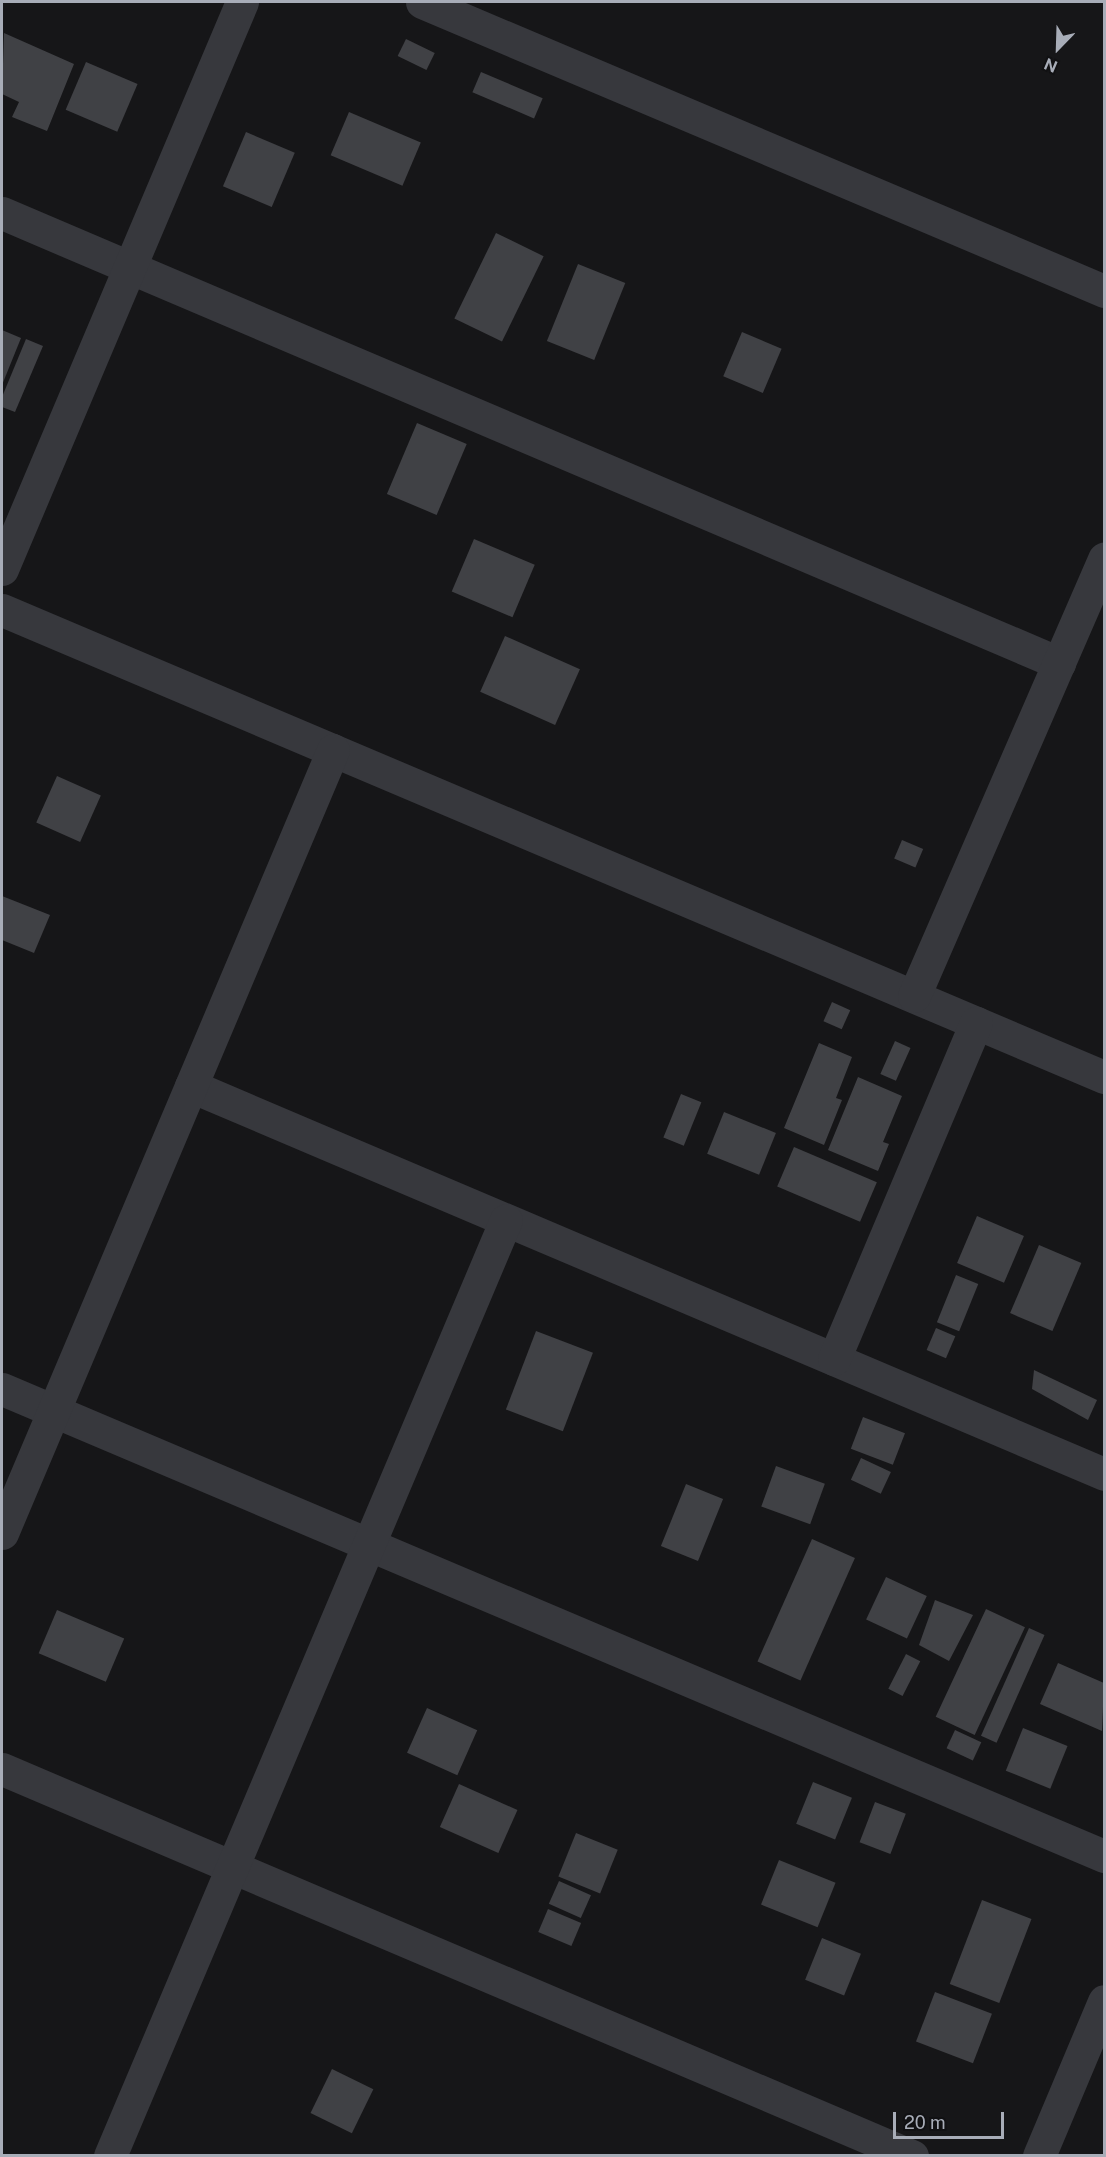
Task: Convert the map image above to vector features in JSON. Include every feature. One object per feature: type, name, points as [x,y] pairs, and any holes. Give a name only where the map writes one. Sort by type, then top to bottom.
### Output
[{"type":"street","points":[[2,569],[242,2]]},
{"type":"street","points":[[422,2],[1104,291]]},
{"type":"street","points":[[2,213],[1059,663]]},
{"type":"street","points":[[914,996],[1104,558]]},
{"type":"street","points":[[2,610],[1104,1077]]},
{"type":"street","points":[[2,1533],[333,750]]},
{"type":"street","points":[[834,1359],[976,1023]]},
{"type":"street","points":[[191,1086],[1104,1474]]},
{"type":"street","points":[[110,2156],[506,1220]]},
{"type":"street","points":[[2,1389],[1104,1856]]},
{"type":"street","points":[[2,1769],[912,2156]]},
{"type":"street","points":[[1039,2156],[1104,2001]]},
{"type":"building","points":[[4,33],[74,64],[47,131],[12,117],[19,102],[2,94]]},
{"type":"building","points":[[406,39],[435,53],[426,70],[398,56]]},
{"type":"building","points":[[86,62],[138,84],[117,132],[66,110]]},
{"type":"building","points":[[481,72],[543,98],[534,118],[472,92]]},
{"type":"building","points":[[349,112],[421,142],[402,186],[331,155]]},
{"type":"building","points":[[246,132],[295,153],[272,207],[223,186]]},
{"type":"building","points":[[496,233],[544,256],[502,342],[454,318]]},
{"type":"building","points":[[578,264],[625,283],[594,360],[547,341]]},
{"type":"building","points":[[2,330],[21,338],[2,385]]},
{"type":"building","points":[[742,332],[782,349],[763,393],[723,376]]},
{"type":"building","points":[[26,339],[43,346],[15,412],[2,407],[2,397]]},
{"type":"building","points":[[417,423],[467,444],[437,515],[387,494]]},
{"type":"building","points":[[474,539],[535,565],[512,617],[452,591]]},
{"type":"building","points":[[505,636],[580,669],[555,725],[480,692]]},
{"type":"building","points":[[57,776],[101,796],[80,842],[36,823]]},
{"type":"building","points":[[902,840],[923,849],[915,867],[894,858]]},
{"type":"building","points":[[2,896],[50,915],[34,953],[2,940]]},
{"type":"building","points":[[832,1002],[850,1010],[842,1029],[823,1021]]},
{"type":"building","points":[[895,1041],[911,1048],[896,1081],[880,1074]]},
{"type":"building","points":[[819,1043],[852,1057],[836,1098],[842,1100],[824,1145],[784,1128]]},
{"type":"building","points":[[858,1077],[902,1096],[883,1142],[889,1144],[878,1171],[828,1150]]},
{"type":"building","points":[[681,1094],[701,1102],[684,1146],[663,1138]]},
{"type":"building","points":[[724,1112],[776,1133],[759,1175],[707,1154]]},
{"type":"building","points":[[794,1147],[877,1182],[860,1222],[777,1187]]},
{"type":"building","points":[[977,1216],[1024,1236],[1004,1283],[957,1263]]},
{"type":"building","points":[[1039,1245],[1081,1263],[1052,1331],[1010,1313]]},
{"type":"building","points":[[956,1275],[978,1284],[959,1331],[937,1322]]},
{"type":"building","points":[[936,1328],[955,1336],[946,1358],[927,1350]]},
{"type":"building","points":[[536,1331],[593,1353],[563,1431],[506,1409]]},
{"type":"building","points":[[1034,1370],[1097,1400],[1088,1420],[1032,1389]]},
{"type":"building","points":[[863,1417],[905,1433],[893,1465],[851,1449]]},
{"type":"building","points":[[861,1458],[891,1472],[881,1494],[851,1480]]},
{"type":"building","points":[[776,1466],[825,1484],[810,1524],[761,1506]]},
{"type":"building","points":[[686,1484],[723,1499],[698,1561],[661,1546]]},
{"type":"building","points":[[812,1539],[855,1558],[800,1681],[757,1661]]},
{"type":"building","points":[[886,1577],[927,1596],[907,1639],[866,1620]]},
{"type":"building","points":[[935,1600],[973,1615],[949,1661],[919,1645]]},
{"type":"building","points":[[986,1609],[1025,1627],[975,1735],[936,1717]]},
{"type":"building","points":[[57,1610],[124,1639],[106,1682],[39,1653]]},
{"type":"building","points":[[1029,1628],[1045,1635],[997,1743],[981,1736]]},
{"type":"building","points":[[906,1654],[920,1661],[903,1696],[888,1689]]},
{"type":"building","points":[[1058,1663],[1104,1683],[1102,1731],[1040,1704]]},
{"type":"building","points":[[427,1708],[477,1730],[457,1775],[407,1753]]},
{"type":"building","points":[[1023,1728],[1068,1746],[1050,1789],[1006,1771]]},
{"type":"building","points":[[955,1730],[981,1742],[973,1760],[947,1748]]},
{"type":"building","points":[[813,1782],[852,1798],[835,1839],[796,1824]]},
{"type":"building","points":[[459,1784],[517,1810],[498,1853],[440,1827]]},
{"type":"building","points":[[875,1802],[906,1814],[890,1854],[860,1842]]},
{"type":"building","points":[[576,1833],[618,1850],[600,1893],[558,1877]]},
{"type":"building","points":[[779,1860],[836,1883],[818,1927],[761,1905]]},
{"type":"building","points":[[559,1881],[591,1895],[581,1918],[549,1904]]},
{"type":"building","points":[[982,1900],[1031,1919],[999,2003],[950,1984]]},
{"type":"building","points":[[548,1909],[581,1923],[571,1946],[538,1932]]},
{"type":"building","points":[[822,1938],[861,1954],[844,1995],[805,1980]]},
{"type":"building","points":[[935,1992],[992,2014],[973,2063],[916,2041]]},
{"type":"building","points":[[332,2069],[373,2089],[352,2133],[311,2113]]}]
